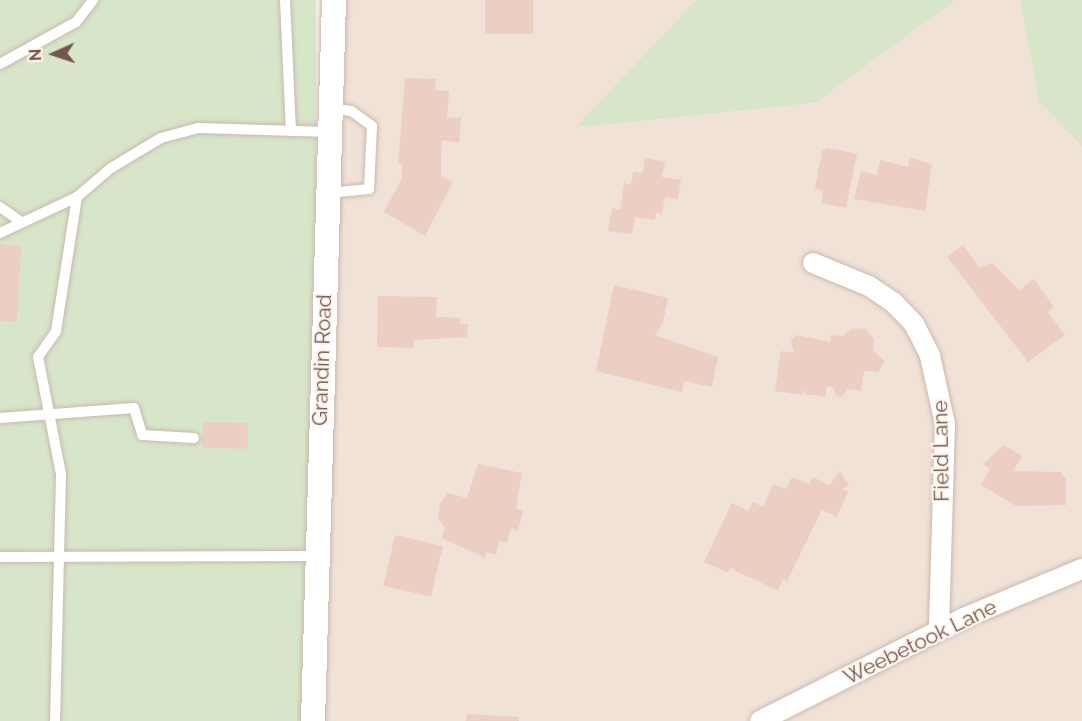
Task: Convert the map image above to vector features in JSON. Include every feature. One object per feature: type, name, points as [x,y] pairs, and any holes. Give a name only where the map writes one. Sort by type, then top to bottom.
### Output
[{"type":"street","name":"Grandin Road","points":[[313,721],[315,556],[334,0]]},
{"type":"street","name":"Field Lane","points":[[813,263],[868,286],[893,302],[914,324],[930,356],[945,424],[939,631]]},
{"type":"street","name":"Weebetook Lane","points":[[760,721],[939,631],[1082,569]]},
{"type":"lane","points":[[0,64],[76,22],[93,0]]},
{"type":"lane","points":[[285,0],[291,131]]},
{"type":"lane","points":[[328,193],[369,189],[372,126],[363,116],[330,108]]},
{"type":"lane","points":[[0,233],[20,220],[77,197],[111,168],[161,138],[199,128],[329,132]]},
{"type":"lane","points":[[55,721],[61,474],[38,357],[56,331],[77,197]]},
{"type":"lane","points":[[0,207],[20,220]]},
{"type":"lane","points":[[0,418],[51,418],[61,410],[134,408],[142,435],[194,438]]},
{"type":"lane","points":[[0,556],[59,558],[315,556]]},
{"type":"shaded area","points":[[334,0],[696,0],[576,128],[815,103],[956,0],[1020,0],[1039,102],[1082,146],[1082,721],[313,721]]},
{"type":"green space","points":[[0,0],[316,0],[316,721],[0,721]]},
{"type":"green space","points":[[696,0],[956,0],[815,103],[575,128]]},
{"type":"green space","points":[[1020,0],[1082,0],[1082,146],[1039,102]]},
{"type":"building","points":[[485,0],[533,0],[533,34],[485,34]]},
{"type":"building","points":[[405,78],[436,79],[435,90],[449,91],[447,118],[461,117],[459,143],[443,140],[441,148],[441,176],[453,182],[425,236],[384,212],[402,178],[402,164],[398,164]]},
{"type":"building","points":[[828,148],[857,154],[846,208],[821,203],[823,190],[815,189],[822,151]]},
{"type":"building","points":[[645,158],[665,162],[662,177],[681,180],[678,199],[665,197],[662,214],[656,213],[655,220],[635,217],[632,234],[608,231],[612,208],[620,210],[624,183],[631,185],[633,172],[643,173]]},
{"type":"building","points":[[910,158],[932,164],[925,211],[854,199],[861,171],[877,175],[880,160],[908,167]]},
{"type":"building","points":[[0,244],[21,246],[17,322],[0,321]]},
{"type":"building","points":[[963,245],[979,267],[992,263],[1019,290],[1034,279],[1054,307],[1048,312],[1065,335],[1028,362],[947,257]]},
{"type":"building","points":[[614,285],[668,298],[663,323],[655,335],[718,357],[712,387],[684,381],[682,392],[596,371]]},
{"type":"building","points":[[378,296],[437,297],[436,317],[460,318],[460,324],[468,324],[467,337],[414,340],[414,348],[377,347]]},
{"type":"building","points":[[853,328],[866,329],[874,339],[873,350],[885,361],[878,372],[864,371],[861,391],[848,389],[842,397],[836,396],[833,387],[827,386],[825,397],[805,394],[807,387],[802,395],[775,391],[781,351],[794,353],[791,341],[797,335],[830,342],[831,335],[843,336]]},
{"type":"building","points":[[203,422],[248,423],[248,449],[203,448]]},
{"type":"building","points":[[1004,445],[1022,456],[1013,471],[1060,472],[1066,479],[1066,505],[1016,506],[981,485],[990,469],[983,464]]},
{"type":"building","points":[[478,464],[522,473],[516,508],[523,511],[518,531],[511,529],[507,543],[499,541],[496,555],[486,552],[485,558],[442,538],[445,527],[438,519],[440,504],[448,493],[467,498]]},
{"type":"building","points":[[840,471],[849,485],[842,489],[848,492],[837,517],[822,510],[787,581],[783,579],[778,591],[730,568],[728,573],[704,562],[732,503],[748,511],[753,502],[763,507],[773,484],[786,489],[792,477],[809,484],[813,477],[829,485]]},
{"type":"building","points":[[395,535],[443,546],[431,597],[383,586]]},
{"type":"building","points":[[467,714],[519,717],[519,721],[466,721]]}]
